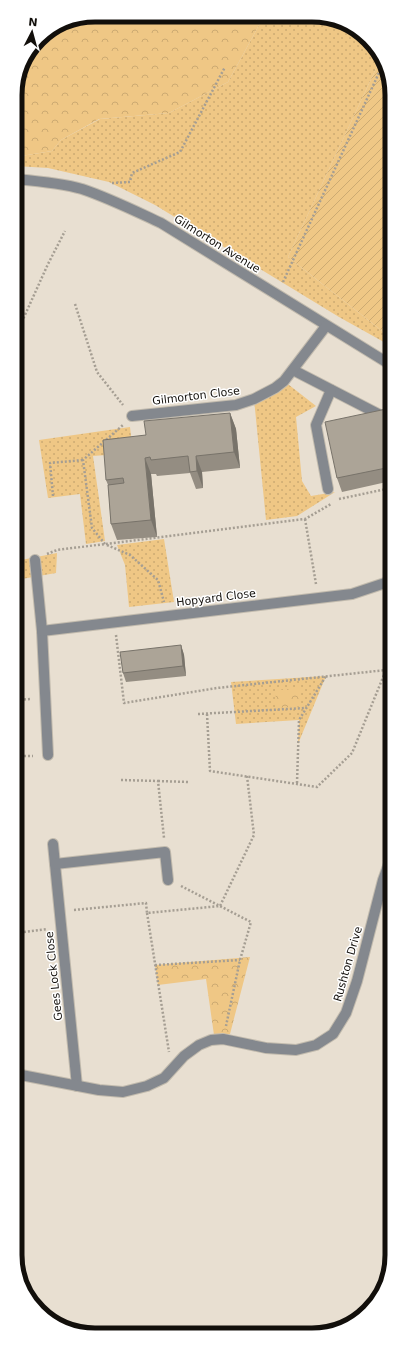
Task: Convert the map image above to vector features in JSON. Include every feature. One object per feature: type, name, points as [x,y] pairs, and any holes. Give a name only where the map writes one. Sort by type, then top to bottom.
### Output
[{"type":"street","name":"Gilmorton Avenue","points":[[22,180],[63,184],[123,205],[161,223],[385,361]]},
{"type":"street","name":"Gilmorton Close","points":[[132,416],[236,405],[254,399],[275,388],[284,381],[326,326]]},
{"type":"street","points":[[293,370],[385,418]]},
{"type":"street","points":[[328,489],[316,425],[331,390]]},
{"type":"street","points":[[35,560],[42,631],[48,756]]},
{"type":"street","name":"Hopyard Close","points":[[42,631],[352,594],[385,583]]},
{"type":"street","name":"Gees Lock Close","points":[[53,844],[76,1086]]},
{"type":"street","points":[[55,864],[165,852],[168,880]]},
{"type":"street","name":"Rushton Drive","points":[[223,1039],[266,1048],[296,1050],[316,1045],[332,1034],[346,1013],[357,981],[385,874]]},
{"type":"street","points":[[22,1075],[99,1090],[122,1092],[147,1086],[164,1078],[184,1056],[199,1045],[212,1040],[223,1039]]},
{"type":"path","points":[[109,184],[130,182],[132,173],[180,152],[224,67]]},
{"type":"path","points":[[277,296],[380,68]]},
{"type":"path","points":[[22,322],[48,264],[65,231]]},
{"type":"path","points":[[53,496],[50,463],[83,460],[132,416],[97,372],[75,304]]},
{"type":"path","points":[[83,460],[92,528],[106,544],[130,555],[158,580],[168,616]]},
{"type":"path","points":[[22,565],[56,550],[305,519],[340,498],[385,489]]},
{"type":"path","points":[[305,519],[318,598]]},
{"type":"path","points":[[114,622],[124,703],[217,688],[385,670]]},
{"type":"path","points":[[207,714],[210,771],[317,787],[352,753],[385,672]]},
{"type":"path","points":[[297,783],[299,720],[326,676]]},
{"type":"path","points":[[198,714],[306,708]]},
{"type":"path","points":[[220,906],[254,835],[247,776]]},
{"type":"path","points":[[121,780],[189,782]]},
{"type":"path","points":[[158,781],[165,852]]},
{"type":"path","points":[[168,880],[251,922],[240,960],[223,1039]]},
{"type":"path","points":[[60,911],[146,903],[172,1070]]},
{"type":"path","points":[[147,913],[220,906]]},
{"type":"path","points":[[22,932],[61,927]]},
{"type":"path","points":[[155,965],[240,960]]},
{"type":"green space","points":[[95,22],[261,22],[228,82],[169,113],[99,119],[61,140],[52,151],[22,156],[22,90],[24,76],[29,62],[36,52],[52,52],[52,36],[54,34],[76,24]]},
{"type":"green space","points":[[261,22],[317,22],[327,23],[345,29],[364,43],[378,62],[288,257],[385,333],[385,343],[339,317],[155,205],[109,182],[48,168],[22,166],[22,156],[52,151],[61,140],[100,119],[169,113],[228,82]]},
{"type":"green space","points":[[378,63],[384,80],[385,95],[385,333],[288,257]]},
{"type":"green space","points":[[284,381],[316,406],[296,417],[302,481],[311,496],[335,492],[297,516],[266,520],[254,399]]},
{"type":"green space","points":[[130,427],[133,453],[93,456],[105,541],[86,544],[80,494],[48,498],[39,440]]},
{"type":"green space","points":[[164,539],[174,602],[129,607],[125,565],[117,545]]},
{"type":"green space","points":[[57,553],[56,573],[22,579],[22,560]]},
{"type":"green space","points":[[326,676],[298,744],[299,720],[236,724],[231,682]]},
{"type":"green space","points":[[299,688],[301,706],[277,708],[275,690]]},
{"type":"green space","points":[[250,957],[230,1034],[214,1035],[206,979],[158,985],[155,965]]},
{"type":"building","points":[[385,409],[385,468],[337,478],[325,422]]},
{"type":"building","points":[[230,413],[234,452],[196,456],[197,471],[190,472],[188,456],[151,460],[150,457],[145,458],[151,520],[111,524],[108,485],[124,483],[123,478],[106,480],[103,440],[146,435],[144,421]]},
{"type":"building","points":[[181,645],[183,666],[123,673],[120,652]]}]
